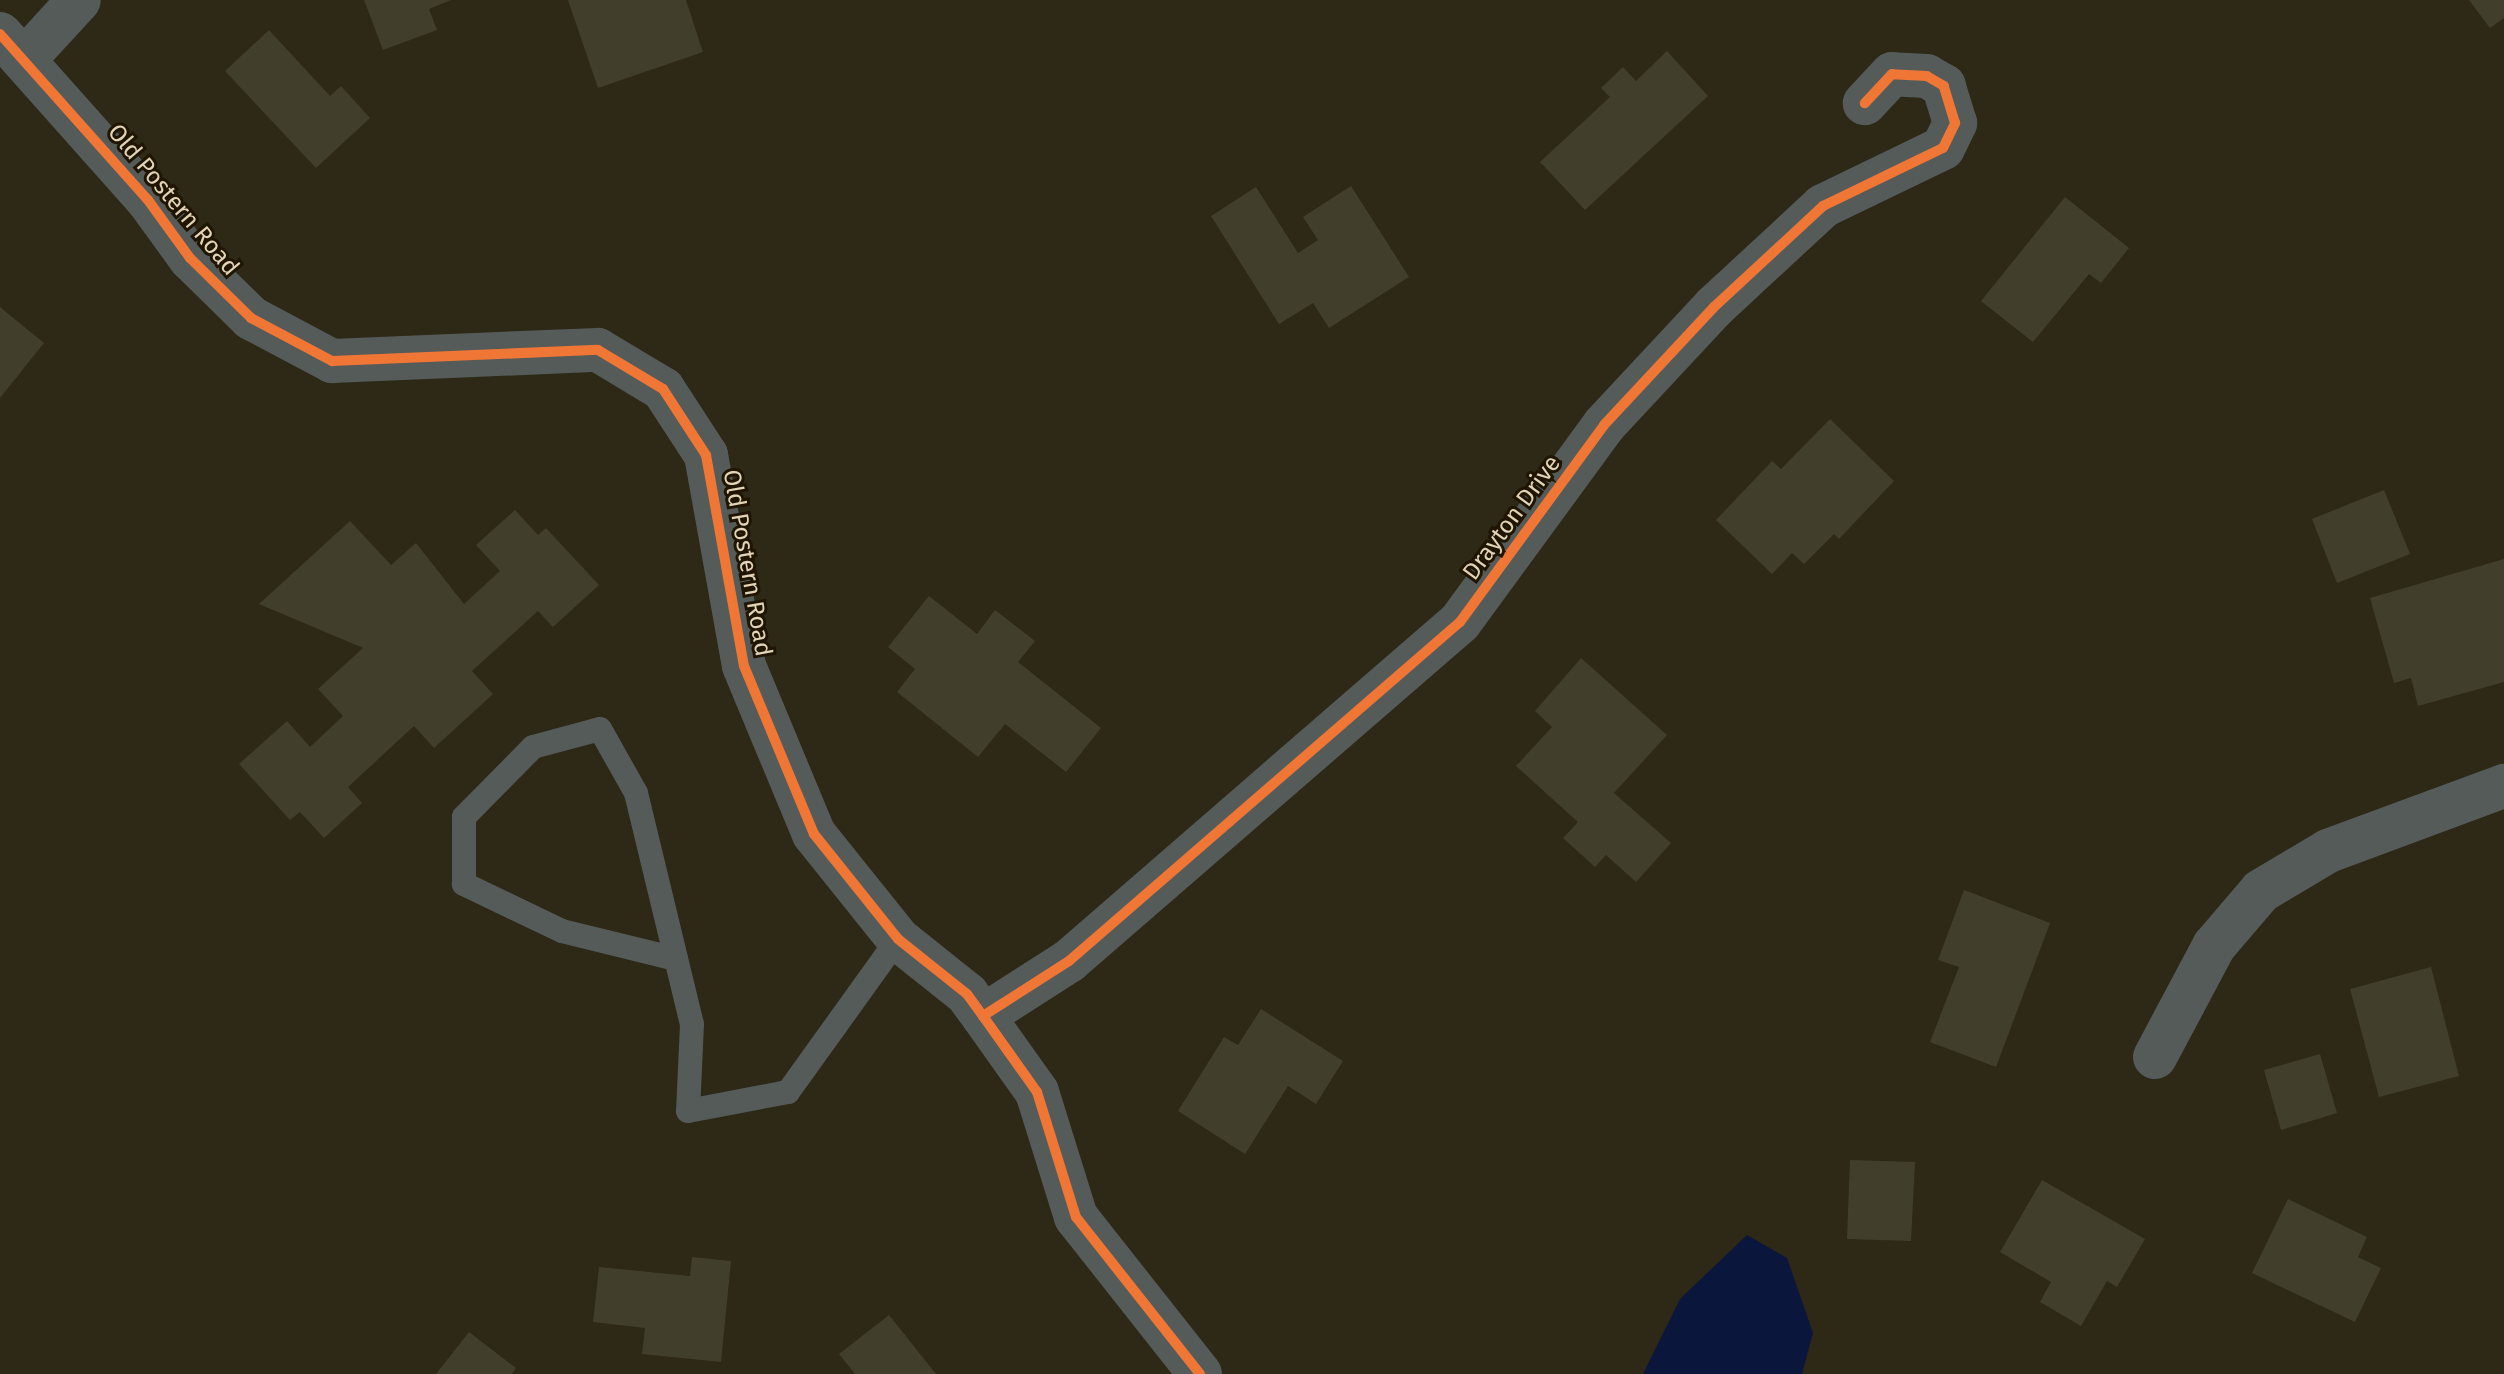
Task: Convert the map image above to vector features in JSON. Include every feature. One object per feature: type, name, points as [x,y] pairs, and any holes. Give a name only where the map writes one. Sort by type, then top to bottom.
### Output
[{"type":"street","points":[[12,47],[79,0]]},
{"type":"street","name":"Old Postern Road","points":[[12,47],[210,278],[251,318],[332,361],[598,350],[663,389],[706,455],[744,666],[808,820],[898,939],[967,994],[1037,1092],[1076,1217],[1200,1374]]},
{"type":"street","name":"Drayton Drive","points":[[983,1016],[1069,961],[1460,622],[1604,425],[1714,307],[1823,206],[1943,148],[1955,123],[1949,94],[1927,76],[1892,74],[1865,103]]},
{"type":"street","points":[[2155,1057],[2214,946],[2261,891],[2328,851],[2504,786]]},
{"type":"lane","points":[[676,959],[562,931],[464,884],[464,817],[533,747],[600,729],[636,793],[692,1024],[688,1111],[788,1092],[898,939]]},
{"type":"water","points":[[1747,1235],[1787,1258],[1813,1333],[1802,1374],[1643,1374],[1680,1299]]},
{"type":"building","points":[[364,0],[451,0],[429,9],[437,30],[383,50]]},
{"type":"building","points":[[568,0],[686,0],[703,52],[598,88]]},
{"type":"building","points":[[2469,0],[2504,0],[2504,18],[2490,28]]},
{"type":"building","points":[[269,30],[330,96],[341,86],[370,118],[316,168],[225,71]]},
{"type":"building","points":[[1667,51],[1708,96],[1585,210],[1540,162],[1610,97],[1601,88],[1623,67],[1636,81]]},
{"type":"building","points":[[1351,186],[1409,277],[1329,328],[1313,303],[1279,324],[1211,216],[1256,187],[1298,253],[1318,240],[1303,217]]},
{"type":"building","points":[[2065,197],[2129,248],[2101,283],[2089,274],[2033,342],[1981,301]]},
{"type":"building","points":[[0,307],[44,343],[0,398]]},
{"type":"building","points":[[1830,419],[1894,481],[1839,539],[1834,534],[1804,564],[1792,553],[1772,574],[1716,520],[1772,461],[1781,469]]},
{"type":"building","points":[[2384,490],[2410,554],[2337,583],[2312,519]]},
{"type":"building","points":[[515,510],[538,535],[546,528],[599,585],[553,627],[538,611],[472,671],[493,694],[434,748],[414,726],[348,787],[362,803],[324,838],[300,812],[290,820],[239,764],[287,721],[310,747],[343,716],[318,689],[363,648],[259,604],[350,521],[391,565],[416,543],[464,604],[500,571],[476,545]]},
{"type":"building","points":[[2504,559],[2504,682],[2418,706],[2411,678],[2394,683],[2370,598]]},
{"type":"building","points":[[929,596],[977,634],[995,610],[1035,641],[1018,662],[1101,728],[1066,772],[1005,724],[978,757],[897,692],[915,669],[888,647]]},
{"type":"building","points":[[1581,658],[1667,735],[1614,793],[1671,843],[1636,882],[1606,855],[1595,867],[1563,838],[1578,822],[1516,766],[1552,727],[1535,711]]},
{"type":"building","points":[[1964,890],[2050,923],[1996,1067],[1930,1042],[1959,967],[1938,960]]},
{"type":"building","points":[[2431,967],[2459,1076],[2379,1097],[2350,989]]},
{"type":"building","points":[[1261,1009],[1343,1061],[1316,1104],[1288,1086],[1245,1154],[1178,1111],[1224,1037],[1238,1045]]},
{"type":"building","points":[[2320,1054],[2337,1113],[2281,1130],[2264,1070]]},
{"type":"building","points":[[1850,1160],[1915,1162],[1911,1241],[1847,1239]]},
{"type":"building","points":[[2042,1180],[2145,1239],[2117,1287],[2107,1281],[2081,1326],[2040,1302],[2051,1282],[2000,1252]]},
{"type":"building","points":[[2288,1199],[2367,1237],[2358,1257],[2381,1268],[2355,1322],[2252,1273]]},
{"type":"building","points":[[692,1257],[731,1261],[721,1362],[642,1354],[645,1328],[593,1322],[599,1267],[690,1276]]},
{"type":"building","points":[[889,1315],[936,1374],[855,1374],[839,1354]]},
{"type":"building","points":[[469,1332],[516,1368],[512,1374],[436,1374]]},
{"type":"cycle path","points":[[0,34],[148,200],[190,258],[251,318],[332,361],[598,350],[663,389],[706,455],[744,666],[814,834],[898,939],[967,994],[983,1016],[1037,1092],[1076,1217],[1200,1374]]},
{"type":"cycle path","points":[[983,1016],[1069,961],[1460,622],[1604,425],[1714,307],[1823,206],[1943,148],[1955,123],[1944,86],[1927,76],[1892,74],[1865,103]]}]
